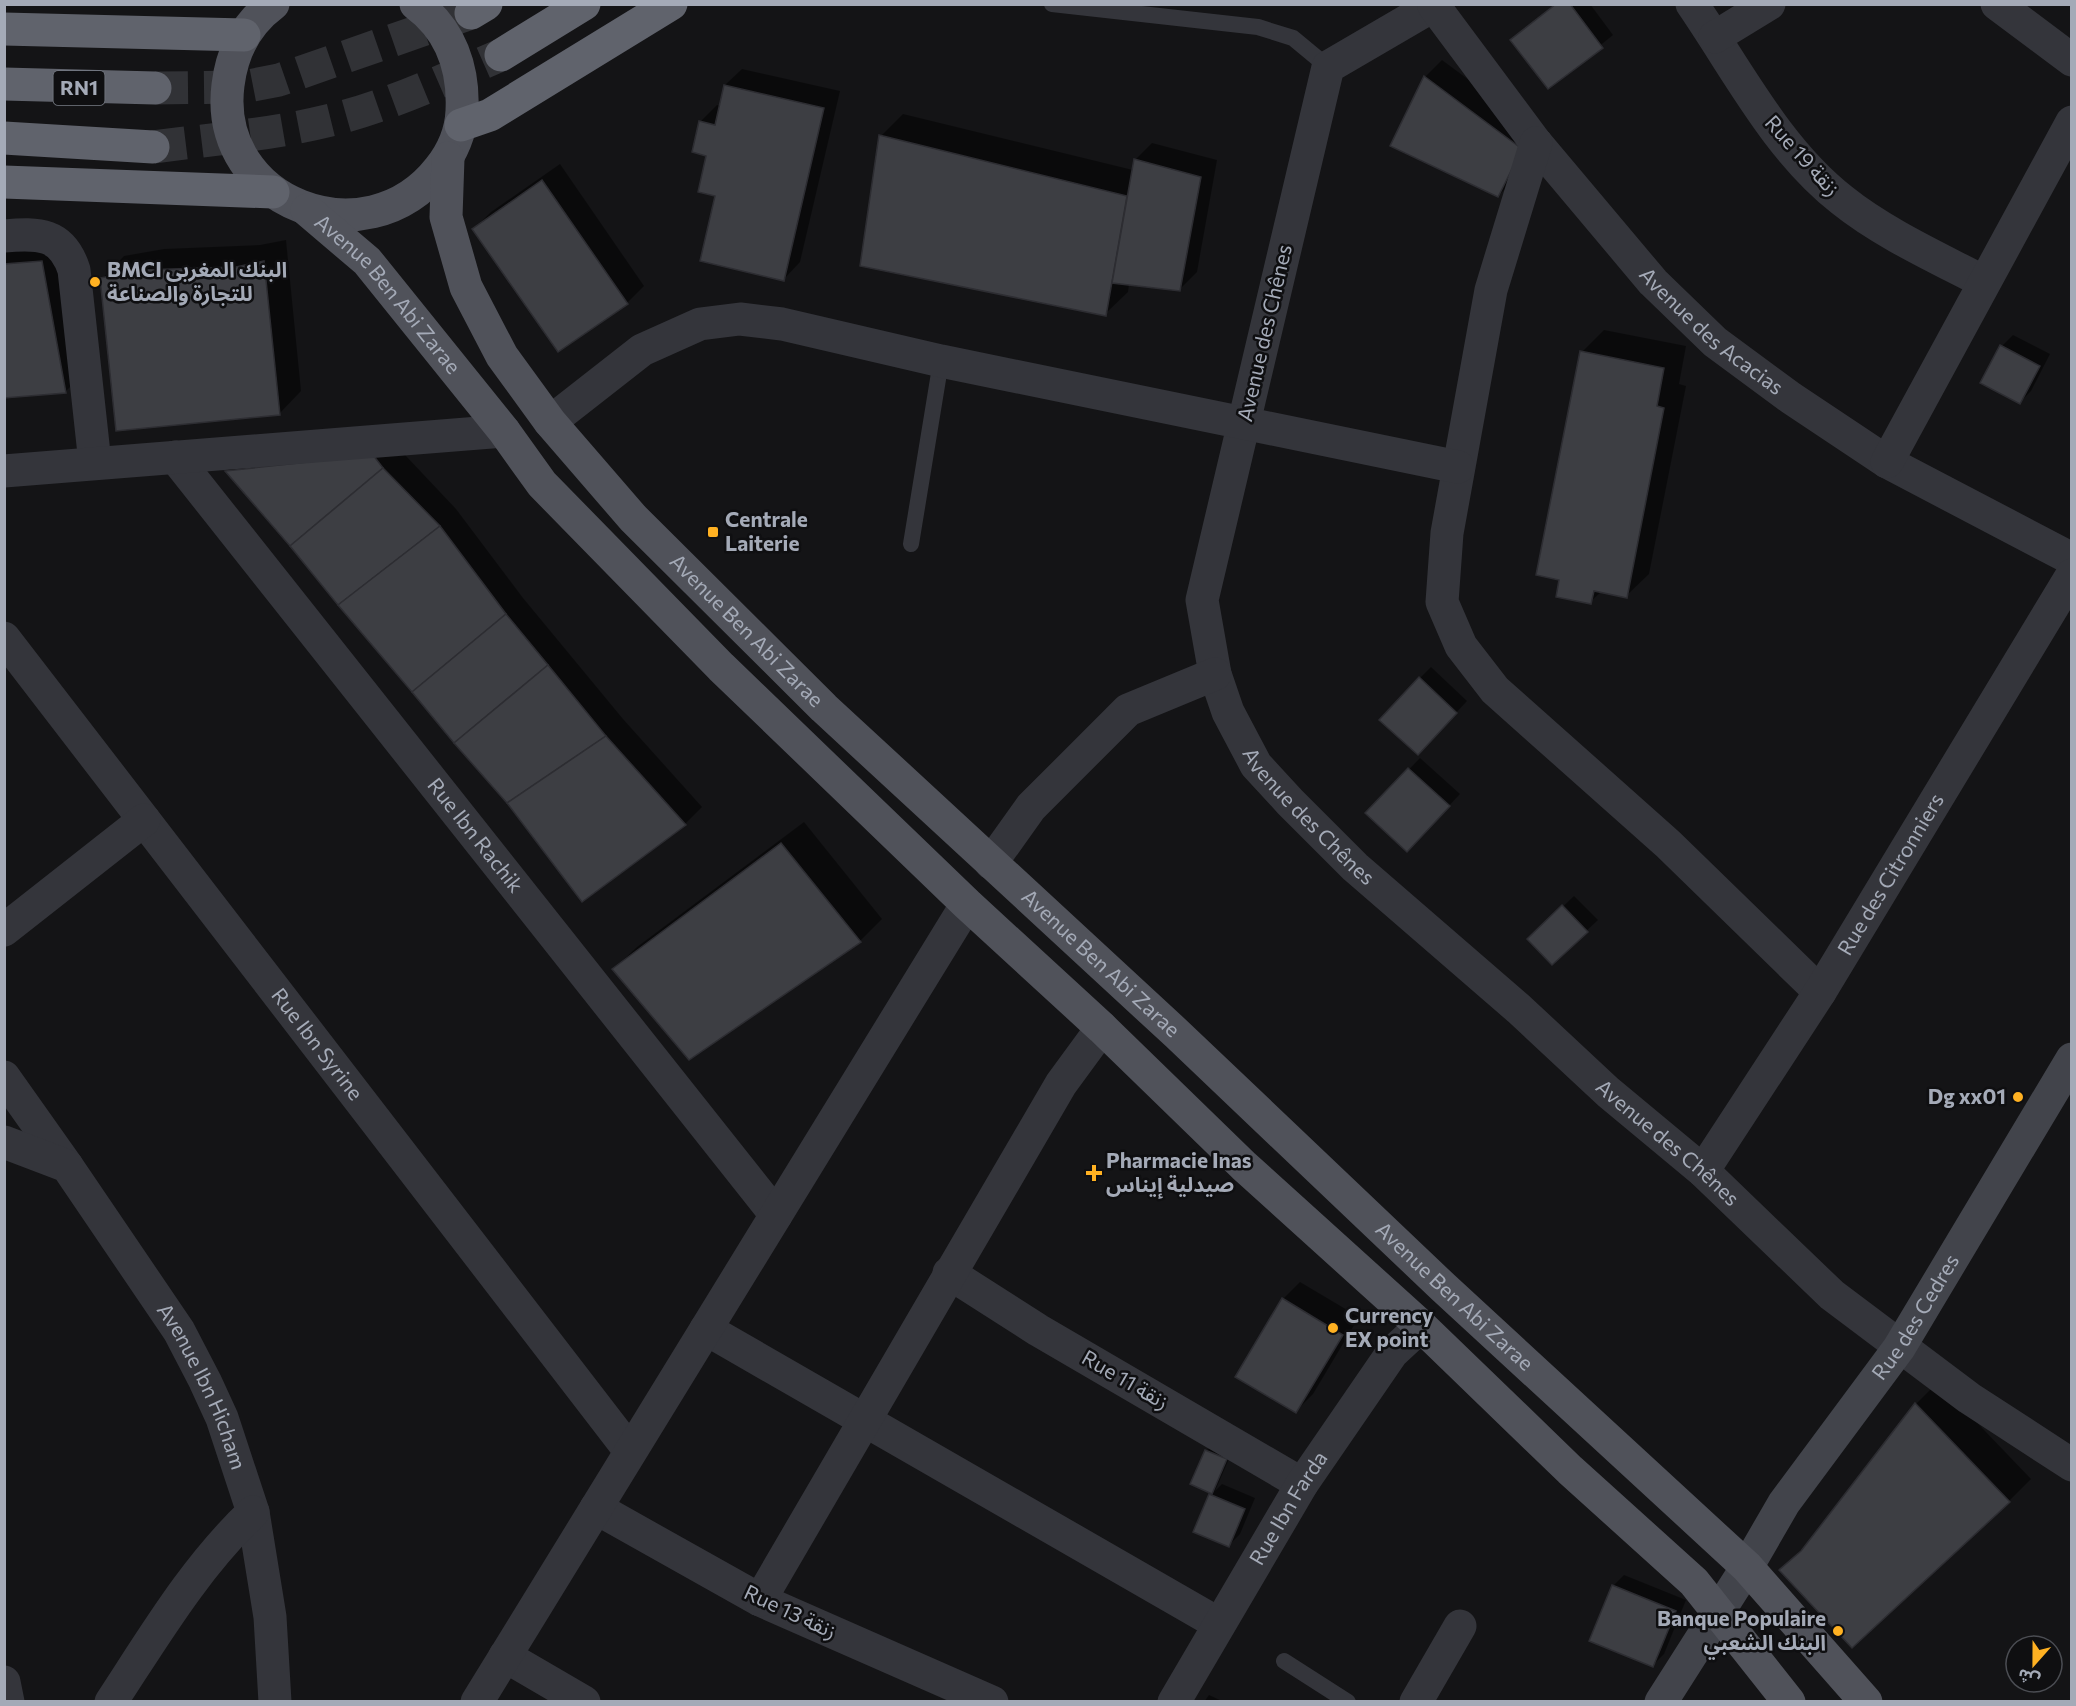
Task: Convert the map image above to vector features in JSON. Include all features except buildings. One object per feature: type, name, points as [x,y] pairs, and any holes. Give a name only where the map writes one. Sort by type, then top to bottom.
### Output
[{"type":"highway","points":[[501,55],[584,4]]},
{"type":"highway","points":[[461,124],[490,115],[671,4]]},
{"type":"highway","points":[[4,29],[254,14]]},
{"type":"highway","name":"RN1","points":[[4,84],[81,88],[154,88]]},
{"type":"highway","points":[[4,138],[153,147]]},
{"type":"highway","points":[[4,182],[273,192]]},
{"type":"main road","points":[[254,14],[230,67],[226,101],[232,136],[248,167],[273,192],[307,210],[339,216],[371,214],[401,203],[428,184],[447,158],[461,124],[463,85],[453,47],[430,15],[416,4]]},
{"type":"main road","name":"Avenue Ben Abi Zarae","points":[[447,158],[446,217],[466,287],[502,356],[550,422],[633,518],[740,626],[991,863],[1443,1287],[1747,1567],[1866,1701]]},
{"type":"main road","name":"Avenue Ben Abi Zarae","points":[[307,210],[367,261],[504,431],[542,484],[713,659],[1244,1166],[1421,1326],[1570,1470],[1694,1582],[1789,1701]]},
{"type":"street","name":"Rue 19 زنقة","points":[[1692,4],[1760,108],[1806,166],[1842,201],[1913,245],[1984,282]]},
{"type":"street","points":[[1715,38],[1770,4]]},
{"type":"street","points":[[1997,4],[2072,60]]},
{"type":"street","points":[[1328,67],[1434,5]]},
{"type":"street","name":"Avenue des Acacias","points":[[1434,5],[1536,143],[1653,282],[1715,342],[1791,398],[1887,462],[2072,559]]},
{"type":"street","name":"Avenue des Chênes","points":[[1328,67],[1202,600],[1215,674],[1228,712],[1256,765],[1355,867],[1519,1009],[1608,1092],[1703,1171],[1832,1295],[1899,1348],[2072,1465]]},
{"type":"street","points":[[1887,462],[2072,122]]},
{"type":"street","points":[[1536,143],[1491,290],[1447,533],[1442,602],[1461,646],[1495,690],[1668,844],[1820,992]]},
{"type":"street","points":[[4,236],[41,235],[62,247],[70,258],[74,270],[95,463]]},
{"type":"street","points":[[550,422],[642,350],[700,324],[740,319],[782,324],[941,361],[1458,467]]},
{"type":"street","points":[[4,471],[504,431]]},
{"type":"street","name":"Rue Ibn Rachik","points":[[176,457],[776,1215]]},
{"type":"street","name":"Rue des Citronniers","points":[[1703,1171],[1820,992],[2072,574]]},
{"type":"street","name":"Rue Ibn Syrine","points":[[4,638],[630,1451]]},
{"type":"street","points":[[991,863],[1031,807],[1128,710],[1215,674]]},
{"type":"street","points":[[4,930],[144,820]]},
{"type":"street","points":[[477,1701],[967,904]]},
{"type":"street","points":[[760,1600],[1060,1084],[1102,1028]]},
{"type":"street","name":"Rue des Cedres","points":[[1661,1701],[1747,1567],[1784,1503],[1899,1348],[2072,1059]]},
{"type":"street","name":"Avenue Ibn Hicham","points":[[4,1077],[180,1331],[222,1418],[253,1512],[270,1617],[275,1701]]},
{"type":"street","points":[[4,1142],[67,1166]]},
{"type":"street","name":"Rue 11 زنقة","points":[[949,1273],[1038,1330],[1302,1484]]},
{"type":"street","name":"Rue Ibn Farda","points":[[1174,1701],[1302,1484],[1392,1353],[1421,1326]]},
{"type":"street","points":[[706,1329],[1219,1624]]},
{"type":"street","name":"Rue 13 زنقة","points":[[596,1508],[760,1600],[952,1693],[992,1701]]},
{"type":"street","points":[[111,1701],[193,1577],[218,1547],[253,1512]]},
{"type":"street","points":[[1416,1701],[1460,1626]]},
{"type":"street","points":[[505,1656],[584,1701]]},
{"type":"street","points":[[4,1682],[8,1701]]},
{"type":"lane","points":[[1052,4],[1258,27],[1293,39],[1328,67]]},
{"type":"lane","points":[[911,544],[941,361]]},
{"type":"lane","points":[[1284,1661],[1348,1701]]},
{"type":"tunnel","points":[[155,88],[243,87],[279,80],[471,13]]},
{"type":"tunnel","points":[[153,147],[270,132],[339,118],[401,98],[501,55]]},
{"type":"place","name":"BMCI البنك المغربي للتجارة والصناعة","points":[[95,282]]},
{"type":"place","name":"Centrale Laiterie","points":[[713,532]]},
{"type":"place","name":"Dg xx01","points":[[2018,1097]]},
{"type":"place","name":"Pharmacie Inas صيدلية إيناس","points":[[1094,1173]]},
{"type":"place","name":"Currency EX point","points":[[1333,1328]]},
{"type":"place","name":"Banque Populaire البنك الشعبي","points":[[1838,1631]]}]
